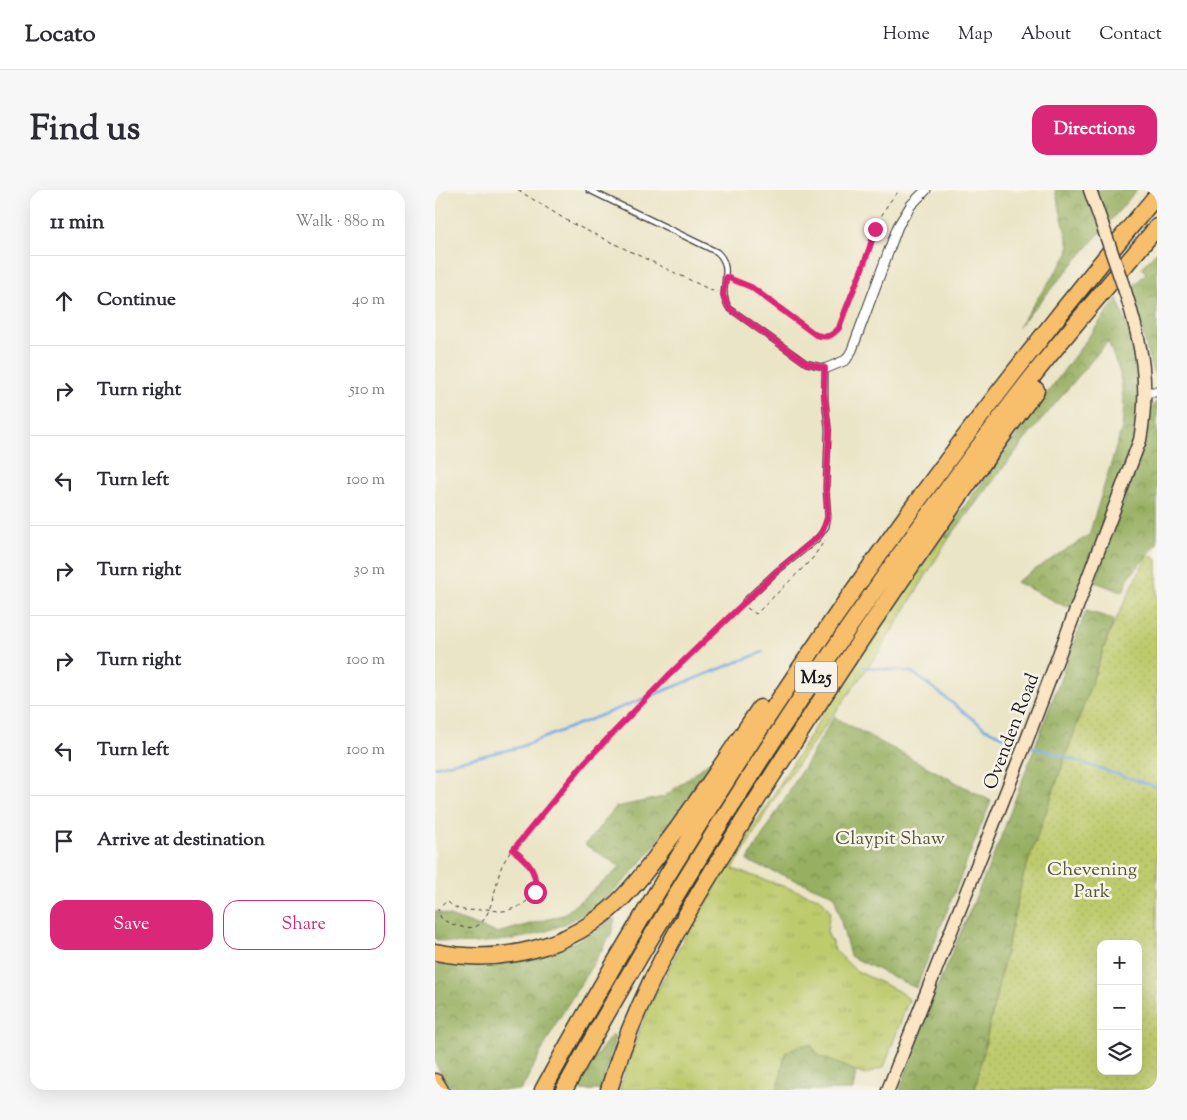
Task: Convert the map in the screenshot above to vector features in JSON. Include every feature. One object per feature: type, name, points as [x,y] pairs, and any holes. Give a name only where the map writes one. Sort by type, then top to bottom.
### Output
[{"type":"highway","name":"M25","points":[[543,1090],[627,942],[697,826],[817,642],[896,530],[1010,377],[1157,195]]},
{"type":"highway","name":"M25","points":[[609,1090],[623,1048],[646,991],[676,934],[723,853],[810,717],[914,561],[1106,290],[1157,227]]},
{"type":"highway","name":"M25","points":[[563,1090],[691,871],[831,655],[907,545],[999,420],[1075,322],[1106,290]]},
{"type":"highway","name":"M25","points":[[435,952],[469,957],[523,953],[572,934],[617,903],[639,879],[691,810],[833,600],[896,530]]},
{"type":"highway","points":[[435,1082],[440,1090]]},
{"type":"main road","name":"Ovenden Road","points":[[888,1090],[1026,742],[1133,462],[1151,392],[1142,351],[1125,291],[1090,190]]},
{"type":"street","points":[[826,368],[846,360],[852,350],[898,226],[911,205],[926,190]]},
{"type":"lane","points":[[589,190],[717,252],[727,266],[723,295],[729,308],[806,363],[826,368],[824,392],[829,430],[826,488],[828,517],[824,530],[817,539],[776,572],[744,602]]},
{"type":"path","points":[[518,190],[571,223],[723,295]]},
{"type":"path","points":[[726,279],[751,287],[816,335],[825,338],[833,335],[839,328],[857,278],[871,247],[875,229],[885,208],[900,190]]},
{"type":"path","points":[[513,850],[527,860],[532,869],[536,885],[532,898],[524,904],[503,911],[488,909],[477,912],[464,910],[447,901],[439,906],[438,911],[443,920],[474,927],[482,922],[488,909],[501,869],[513,850],[585,762],[744,602],[756,614],[819,550],[826,536],[824,530]]},
{"type":"green space","points":[[1055,190],[1137,190],[1018,327],[1068,254],[1069,246]]},
{"type":"green space","points":[[1157,251],[1157,378],[1151,367],[1132,288],[1146,273],[1142,268]]},
{"type":"green space","points":[[1117,298],[1135,349],[1139,371],[1139,406],[1136,436],[1072,607],[1064,606],[1016,582],[1089,535],[1122,428],[1124,405],[1120,373],[1108,341],[1024,441],[949,538],[944,534]]},
{"type":"green space","points":[[1157,401],[1157,544],[1129,577],[1123,592],[1095,582],[1146,440],[1150,410]]},
{"type":"green space","points":[[944,534],[949,538],[879,652],[781,787],[733,869],[821,899],[830,911],[827,932],[836,951],[855,970],[898,991],[909,999],[884,1067],[864,1075],[819,1056],[811,1045],[777,1090],[619,1090],[651,1003],[686,935],[850,671]]},
{"type":"green space","name":"Chevening Park","points":[[1148,554],[1157,560],[1157,1090],[975,1090],[1023,877],[1109,634]]},
{"type":"green space","name":"Claypit Shaw","points":[[1086,611],[1114,619],[1023,877],[975,1090],[900,1090],[933,997],[998,845]]},
{"type":"green space","name":"Claypit Shaw","points":[[834,717],[991,801],[916,988],[850,956],[834,895],[747,861]]},
{"type":"green space","points":[[714,758],[650,851],[627,878],[602,901],[573,920],[538,934],[498,941],[452,943],[435,939],[435,911],[497,933],[563,915],[621,867],[585,845],[616,807],[664,797]]},
{"type":"green space","points":[[615,918],[611,935],[557,1022],[521,1090],[451,1090],[435,1063],[435,961],[484,965],[529,959],[573,943]]},
{"type":"green space","points":[[613,1034],[615,1037],[601,1090],[576,1090],[590,1063]]},
{"type":"green space","points":[[803,1045],[811,1045],[819,1056],[856,1071],[853,1090],[777,1090],[786,1052]]},
{"type":"waterway","points":[[435,767],[520,747],[763,652]]},
{"type":"waterway","points":[[864,667],[912,672],[986,729],[1022,744]]},
{"type":"waterway","points":[[1030,746],[1157,787]]},
{"type":"route","points":[[535,892],[535,879],[527,860],[513,850],[524,835],[585,762],[668,676],[776,572],[817,539],[828,521],[826,488],[829,430],[824,392],[825,368],[816,368],[806,363],[735,314],[724,302],[723,295],[726,277],[751,287],[816,335],[825,338],[833,335],[839,328],[845,308],[871,247],[875,229]]}]
